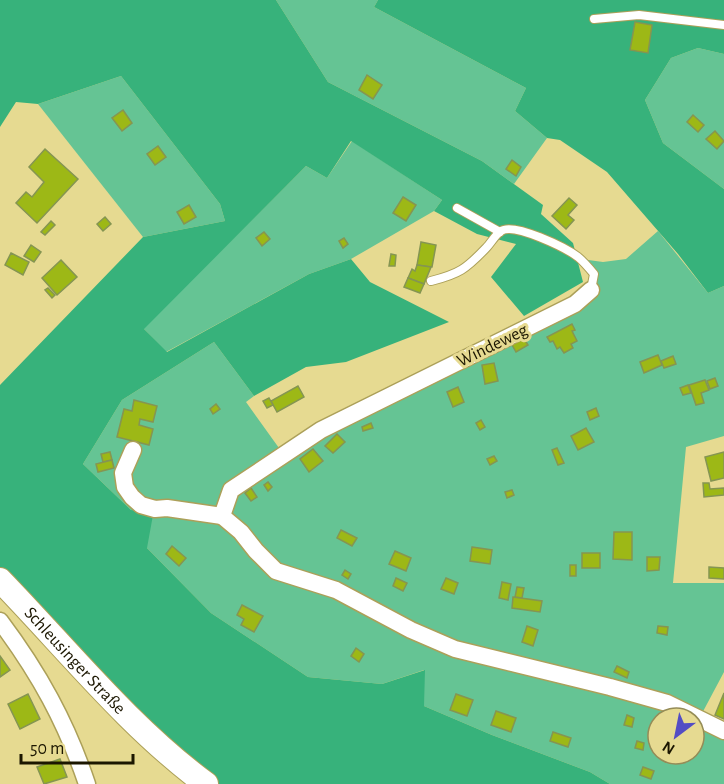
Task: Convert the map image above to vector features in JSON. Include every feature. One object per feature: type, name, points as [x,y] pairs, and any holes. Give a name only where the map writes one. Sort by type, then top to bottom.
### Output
[{"type":"main road","name":"Schleusinger Straße","points":[[0,580],[136,725],[174,760],[206,784]]},
{"type":"street","name":"Windeweg","points":[[222,516],[231,490],[321,430],[575,304],[591,290]]},
{"type":"street","points":[[133,450],[123,473],[125,487],[141,505],[155,509],[167,508],[222,516],[241,532],[255,551],[276,572],[336,590],[411,630],[455,649],[667,703],[724,731]]},
{"type":"street","points":[[0,621],[49,693],[87,784]]},
{"type":"lane","points":[[594,19],[639,15],[724,25]]},
{"type":"lane","points":[[431,281],[457,274],[481,253],[500,231],[457,208]]},
{"type":"lane","name":"Windeweg","points":[[500,231],[507,228],[519,230],[562,247],[575,255],[594,274],[591,290]]},
{"type":"green space","points":[[0,0],[276,0],[328,82],[482,161],[543,205],[541,214],[573,243],[583,282],[524,316],[491,277],[516,244],[477,234],[434,211],[442,200],[351,141],[327,178],[306,166],[144,329],[167,352],[309,274],[351,259],[370,282],[449,322],[346,362],[306,367],[254,396],[214,342],[122,400],[83,464],[131,510],[153,515],[147,548],[211,613],[308,677],[382,684],[425,670],[424,706],[492,735],[590,772],[610,784],[206,784],[0,580],[0,385],[143,237],[225,221],[220,204],[121,76],[38,104],[16,102],[0,127]]},
{"type":"green space","points":[[276,0],[378,0],[374,7],[526,88],[515,111],[547,138],[514,184],[482,161],[328,82]]},
{"type":"green space","points":[[378,0],[724,0],[724,54],[698,48],[671,58],[645,100],[663,143],[724,189],[724,286],[708,293],[678,254],[607,172],[560,140],[547,138],[515,111],[526,88],[374,7]]},
{"type":"green space","points":[[698,48],[724,54],[724,189],[663,143],[645,100],[671,58]]},
{"type":"green space","points":[[121,76],[220,204],[225,221],[143,237],[38,104]]},
{"type":"green space","points":[[352,141],[442,200],[434,211],[351,259],[309,274],[166,352],[143,328],[306,166],[327,178]]},
{"type":"green space","points":[[658,231],[708,293],[724,286],[724,436],[686,447],[673,583],[724,583],[724,672],[706,706],[646,706],[646,766],[706,766],[706,722],[724,731],[724,784],[610,784],[590,772],[492,735],[424,706],[424,670],[382,684],[308,677],[211,613],[147,548],[131,510],[83,464],[122,400],[214,342],[254,396],[246,402],[284,455],[575,304],[594,274],[581,259],[603,262],[626,259]]},
{"type":"building","points":[[635,22],[652,25],[648,53],[630,50]]},
{"type":"building","points":[[367,75],[382,85],[373,99],[359,90]]},
{"type":"building","points":[[123,110],[132,123],[122,131],[112,118]]},
{"type":"building","points":[[693,115],[704,125],[698,132],[687,122]]},
{"type":"building","points":[[715,131],[724,141],[717,149],[706,139]]},
{"type":"building","points":[[158,146],[166,157],[155,165],[147,154]]},
{"type":"building","points":[[45,149],[78,179],[37,223],[16,203],[26,192],[32,197],[44,182],[29,167]]},
{"type":"building","points":[[512,160],[521,167],[516,176],[506,169]]},
{"type":"building","points":[[403,197],[416,205],[406,221],[393,213]]},
{"type":"building","points":[[569,198],[577,205],[568,215],[574,220],[566,229],[552,216]]},
{"type":"building","points":[[189,205],[196,217],[184,224],[177,212]]},
{"type":"building","points":[[105,217],[111,224],[103,231],[97,224]]},
{"type":"building","points":[[51,221],[55,225],[45,235],[41,232]]},
{"type":"building","points":[[264,232],[270,239],[262,246],[256,238]]},
{"type":"building","points":[[344,238],[348,244],[343,248],[339,241]]},
{"type":"building","points":[[421,242],[436,245],[432,267],[417,265]]},
{"type":"building","points":[[31,245],[41,252],[34,262],[24,256]]},
{"type":"building","points":[[11,253],[29,262],[23,275],[5,265]]},
{"type":"building","points":[[391,254],[396,255],[395,266],[389,266]]},
{"type":"building","points":[[61,260],[77,277],[57,295],[42,278]]},
{"type":"building","points":[[417,265],[431,267],[424,284],[408,278],[412,269],[415,271]]},
{"type":"building","points":[[408,278],[424,284],[420,293],[404,287]]},
{"type":"building","points":[[48,288],[55,295],[52,298],[45,290]]},
{"type":"building","points":[[572,324],[575,330],[572,331],[577,341],[571,344],[573,348],[564,353],[560,347],[557,349],[553,341],[550,342],[547,337]]},
{"type":"building","points":[[523,337],[528,345],[516,352],[511,343]]},
{"type":"building","points":[[658,355],[662,365],[644,373],[640,362]]},
{"type":"building","points":[[673,356],[676,364],[664,368],[661,361]]},
{"type":"building","points":[[494,363],[498,381],[485,384],[482,365]]},
{"type":"building","points":[[715,378],[718,386],[710,389],[707,381]]},
{"type":"building","points":[[705,380],[709,390],[701,393],[704,403],[696,405],[689,385]]},
{"type":"building","points":[[688,385],[691,393],[683,395],[680,388]]},
{"type":"building","points":[[298,386],[304,397],[277,412],[271,401]]},
{"type":"building","points":[[458,387],[464,402],[453,407],[447,392]]},
{"type":"building","points":[[269,398],[273,405],[267,408],[263,401]]},
{"type":"building","points":[[134,400],[157,406],[153,422],[140,419],[139,425],[153,429],[149,445],[117,437],[124,409],[132,411]]},
{"type":"building","points":[[216,404],[220,409],[213,414],[210,409]]},
{"type":"building","points":[[596,408],[599,416],[590,420],[587,412]]},
{"type":"building","points":[[481,420],[485,427],[480,430],[476,423]]},
{"type":"building","points":[[371,423],[373,428],[363,431],[362,427]]},
{"type":"building","points":[[586,428],[594,442],[578,450],[571,436]]},
{"type":"building","points":[[337,434],[345,442],[333,453],[325,446]]},
{"type":"building","points":[[557,448],[564,463],[558,465],[552,450]]},
{"type":"building","points":[[313,449],[323,461],[309,472],[300,459]]},
{"type":"building","points":[[110,452],[112,460],[103,462],[101,454]]},
{"type":"building","points":[[724,452],[724,478],[711,481],[705,457]]},
{"type":"building","points":[[494,456],[497,461],[490,465],[487,459]]},
{"type":"building","points":[[112,460],[114,468],[98,472],[96,464]]},
{"type":"building","points":[[268,482],[272,487],[268,491],[264,485]]},
{"type":"building","points":[[703,483],[709,483],[710,489],[724,488],[724,495],[704,497]]},
{"type":"building","points":[[251,488],[257,497],[251,501],[245,493]]},
{"type":"building","points":[[512,490],[514,495],[507,498],[505,492]]},
{"type":"building","points":[[341,530],[357,538],[352,546],[337,538]]},
{"type":"building","points":[[614,532],[632,532],[632,560],[613,559]]},
{"type":"building","points":[[172,546],[186,558],[179,566],[166,554]]},
{"type":"building","points":[[472,547],[492,550],[490,564],[470,561]]},
{"type":"building","points":[[395,551],[411,558],[406,571],[389,564]]},
{"type":"building","points":[[582,553],[600,553],[600,568],[582,568]]},
{"type":"building","points":[[647,557],[660,557],[659,570],[647,571]]},
{"type":"building","points":[[570,565],[576,565],[576,576],[570,576]]},
{"type":"building","points":[[709,567],[724,568],[724,579],[709,578]]},
{"type":"building","points":[[345,570],[351,574],[348,579],[342,575]]},
{"type":"building","points":[[396,578],[407,583],[403,591],[393,586]]},
{"type":"building","points":[[446,578],[458,583],[454,594],[441,589]]},
{"type":"building","points":[[502,582],[511,584],[508,600],[499,598]]},
{"type":"building","points":[[517,587],[524,588],[522,598],[515,597]]},
{"type":"building","points":[[513,597],[542,601],[540,612],[512,608]]},
{"type":"building","points":[[242,605],[263,616],[254,632],[241,625],[244,619],[237,615]]},
{"type":"building","points":[[527,626],[538,630],[533,646],[522,642]]},
{"type":"building","points":[[658,626],[668,627],[667,635],[657,633]]},
{"type":"building","points":[[356,648],[364,654],[359,662],[351,656]]},
{"type":"building","points":[[0,656],[10,670],[0,677]]},
{"type":"building","points":[[617,666],[629,672],[627,678],[614,672]]},
{"type":"building","points":[[724,693],[724,719],[715,715]]},
{"type":"building","points":[[28,694],[40,719],[20,729],[8,704]]},
{"type":"building","points":[[456,694],[473,700],[467,716],[450,710]]},
{"type":"building","points":[[496,711],[516,718],[511,732],[491,725]]},
{"type":"building","points":[[627,715],[634,718],[632,727],[624,725]]},
{"type":"building","points":[[553,732],[571,738],[568,747],[550,741]]},
{"type":"building","points":[[637,741],[644,743],[643,750],[635,748]]},
{"type":"building","points":[[60,759],[67,777],[44,784],[37,767]]},
{"type":"building","points":[[643,767],[654,771],[651,779],[640,775]]}]
